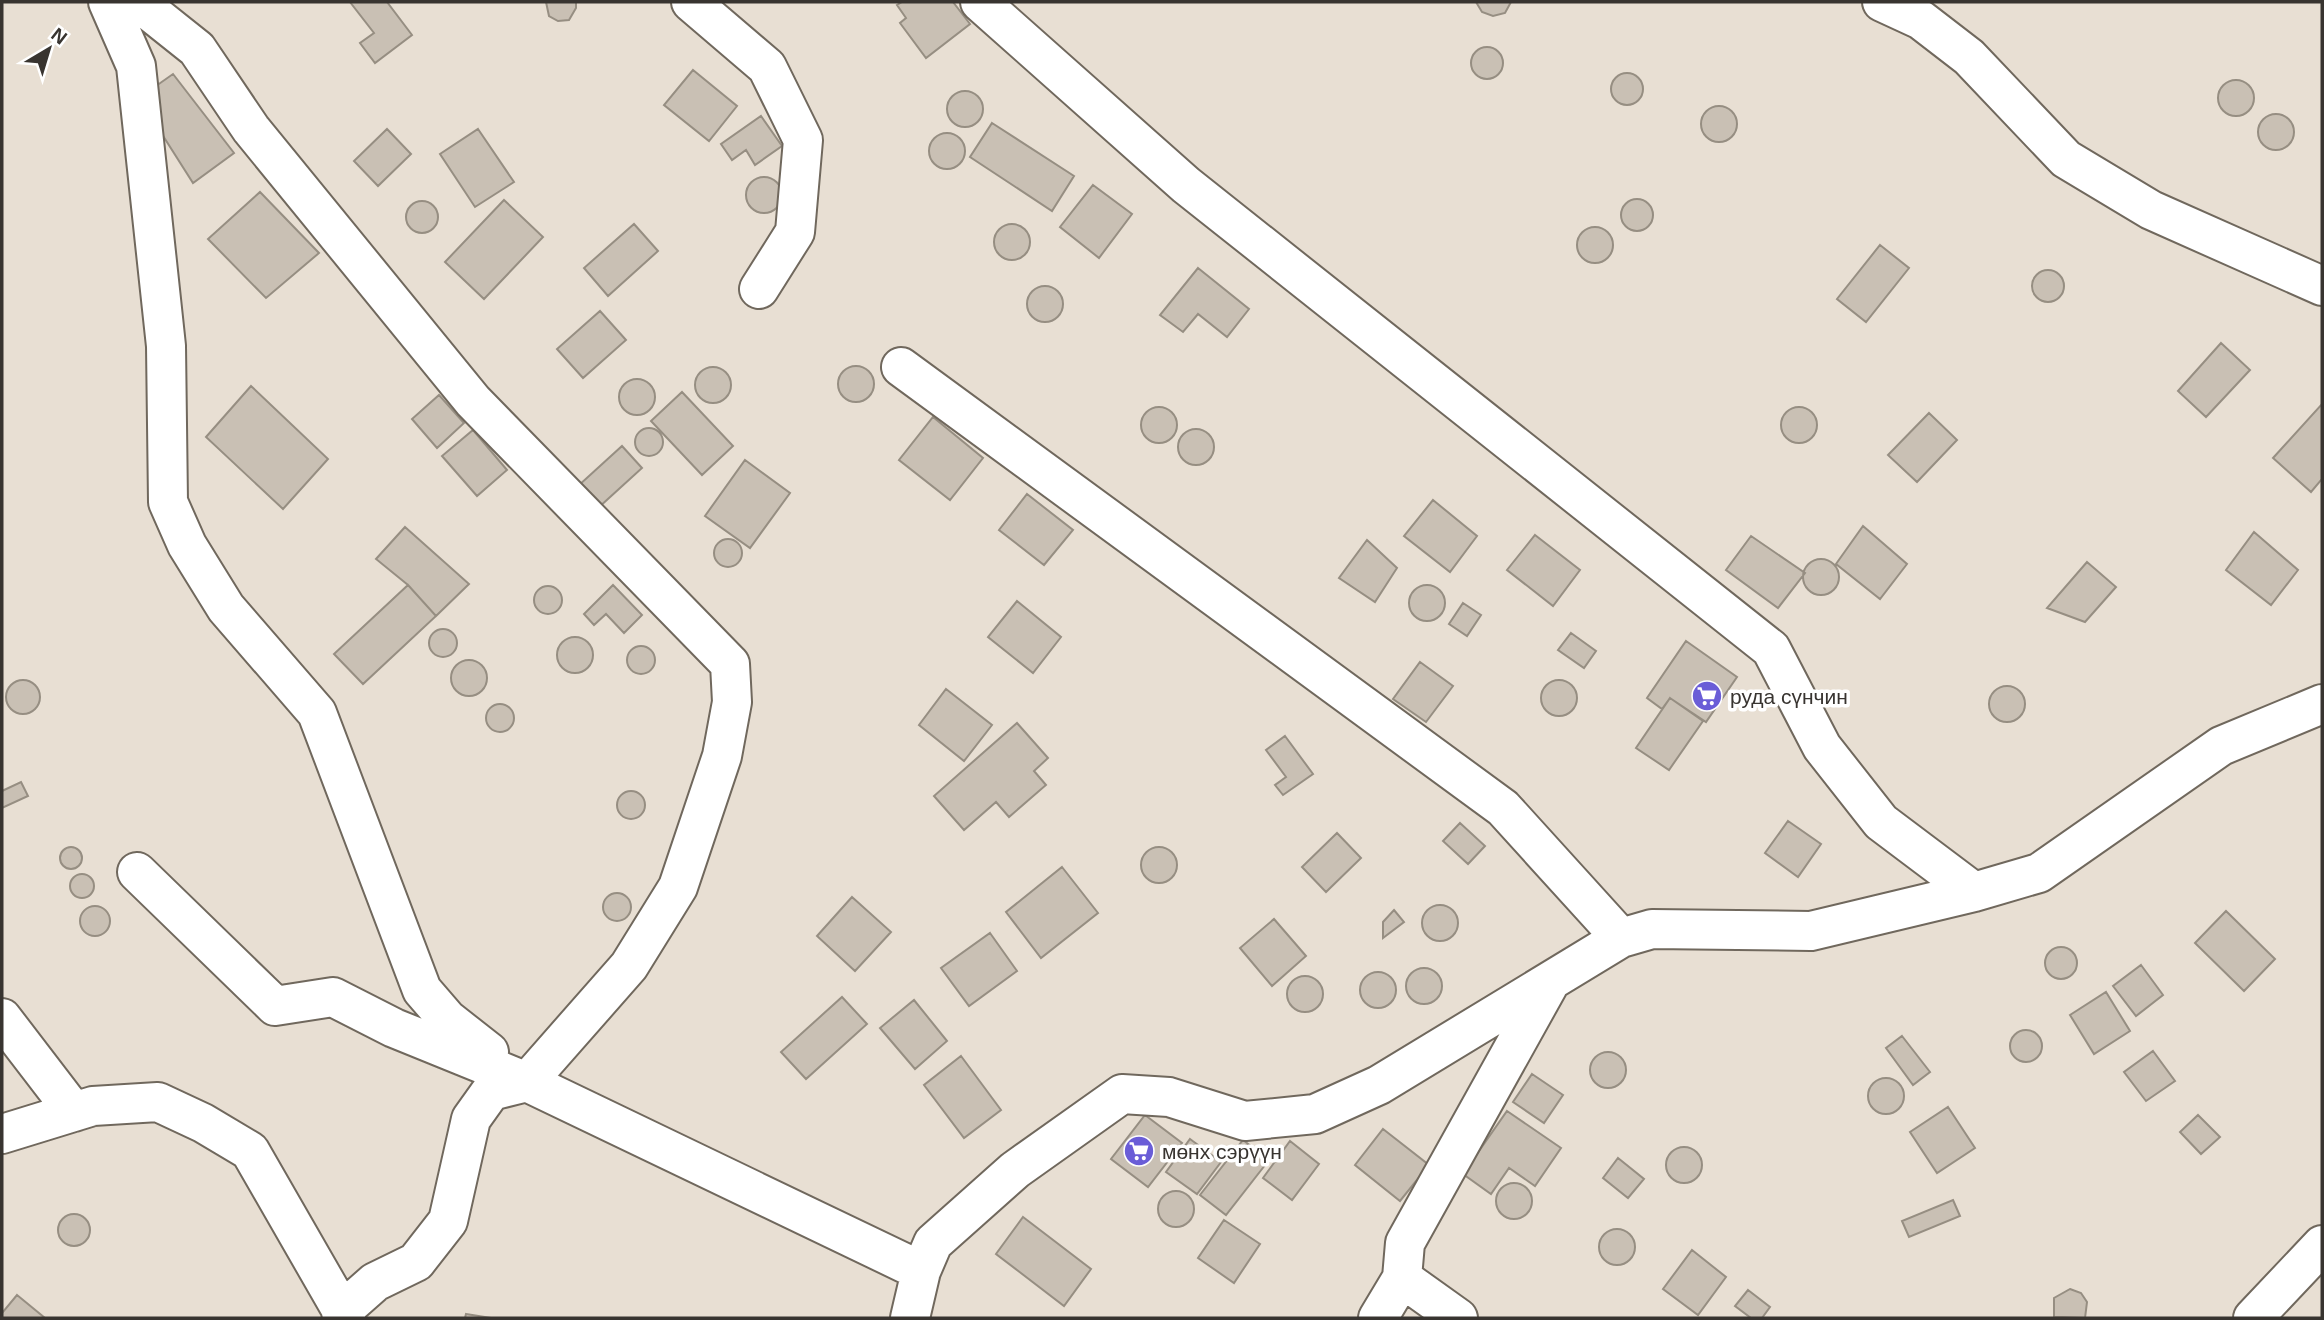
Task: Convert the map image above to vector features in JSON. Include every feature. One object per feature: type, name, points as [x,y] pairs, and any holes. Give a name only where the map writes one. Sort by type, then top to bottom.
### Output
[{"type":"street","points":[[108,2],[136,66],[166,346],[168,502],[187,545],[226,608],[317,713],[422,990],[447,1019],[527,1082]]},
{"type":"street","points":[[2,1134],[93,1106],[158,1102],[203,1123],[250,1151],[344,1315],[375,1282],[416,1262],[448,1221],[471,1119],[491,1091],[527,1082],[629,966],[678,887],[722,756],[732,702],[730,664],[473,401],[251,129],[197,49],[138,2]]},
{"type":"street","points":[[691,2],[767,68],[803,140],[794,232],[759,289]]},
{"type":"street","points":[[980,2],[1186,185],[1771,649],[1822,747],[1881,822],[1974,892]]},
{"type":"street","points":[[1882,2],[1921,20],[1969,57],[2066,159],[2151,210],[2322,286]]},
{"type":"street","points":[[901,367],[1503,808],[1621,938]]},
{"type":"street","points":[[910,1318],[921,1271],[933,1242],[1015,1170],[1122,1094],[1169,1097],[1245,1121],[1315,1114],[1379,1085],[1548,985],[1621,938],[1652,929],[1811,931],[1974,892],[2039,873],[2221,746],[2322,704]]},
{"type":"street","points":[[137,872],[275,1006],[333,997],[394,1028],[527,1082],[921,1271]]},
{"type":"street","points":[[1378,1318],[1402,1278],[1405,1243],[1548,985]]},
{"type":"street","points":[[2,1018],[74,1112]]},
{"type":"street","points":[[2253,1318],[2322,1245]]},
{"type":"street","points":[[1402,1278],[1458,1318]]},
{"type":"building","points":[[350,2],[387,2],[412,35],[375,63],[360,43],[374,33]]},
{"type":"building","points":[[546,2],[576,2],[576,8],[569,20],[558,21],[549,16]]},
{"type":"building","points":[[902,2],[953,2],[970,24],[926,58],[900,23],[906,18],[897,5]]},
{"type":"building","points":[[1476,2],[1511,2],[1505,13],[1493,16],[1482,12]]},
{"type":"building","points":[[1487,47],[1498,52],[1503,63],[1498,74],[1487,79],[1476,74],[1471,63],[1476,52]]},
{"type":"building","points":[[693,70],[737,106],[709,141],[664,105]]},
{"type":"building","points":[[1627,73],[1638,78],[1643,89],[1638,100],[1627,105],[1616,100],[1611,89],[1616,78]]},
{"type":"building","points":[[173,74],[234,153],[193,183],[139,98]]},
{"type":"building","points":[[2236,80],[2249,85],[2254,98],[2249,111],[2236,116],[2223,111],[2218,98],[2223,85]]},
{"type":"building","points":[[965,91],[978,96],[983,109],[978,122],[965,127],[952,122],[947,109],[952,96]]},
{"type":"building","points":[[1719,106],[1732,111],[1737,124],[1732,137],[1719,142],[1706,137],[1701,124],[1706,111]]},
{"type":"building","points":[[2276,114],[2289,119],[2294,132],[2289,145],[2276,150],[2263,145],[2258,132],[2263,119]]},
{"type":"building","points":[[761,116],[782,146],[755,165],[746,150],[732,160],[721,144]]},
{"type":"building","points":[[992,123],[1074,176],[1052,211],[970,157]]},
{"type":"building","points":[[387,129],[411,154],[378,186],[354,161]]},
{"type":"building","points":[[478,129],[514,182],[475,207],[440,154]]},
{"type":"building","points":[[947,133],[960,138],[965,151],[960,164],[947,169],[934,164],[929,151],[934,138]]},
{"type":"building","points":[[764,177],[777,182],[782,195],[777,208],[764,213],[751,208],[746,195],[751,182]]},
{"type":"building","points":[[1093,185],[1132,214],[1099,258],[1060,227]]},
{"type":"building","points":[[260,192],[319,253],[266,298],[208,239]]},
{"type":"building","points":[[1637,199],[1648,204],[1653,215],[1648,226],[1637,231],[1626,226],[1621,215],[1626,204]]},
{"type":"building","points":[[504,200],[543,237],[484,299],[445,262]]},
{"type":"building","points":[[422,201],[433,206],[438,217],[433,228],[422,233],[411,228],[406,217],[411,206]]},
{"type":"building","points":[[634,224],[658,251],[608,296],[584,268]]},
{"type":"building","points":[[1012,224],[1025,229],[1030,242],[1025,255],[1012,260],[999,255],[994,242],[999,229]]},
{"type":"building","points":[[1595,227],[1608,232],[1613,245],[1608,258],[1595,263],[1582,258],[1577,245],[1582,232]]},
{"type":"building","points":[[1880,245],[1909,268],[1866,322],[1837,299]]},
{"type":"building","points":[[1198,268],[1249,309],[1227,337],[1198,314],[1183,332],[1160,315]]},
{"type":"building","points":[[2048,270],[2059,275],[2064,286],[2059,297],[2048,302],[2037,297],[2032,286],[2037,275]]},
{"type":"building","points":[[1045,286],[1058,291],[1063,304],[1058,317],[1045,322],[1032,317],[1027,304],[1032,291]]},
{"type":"building","points":[[600,311],[626,340],[583,378],[557,349]]},
{"type":"building","points":[[2221,343],[2250,370],[2206,417],[2178,391]]},
{"type":"building","points":[[856,366],[869,371],[874,384],[869,397],[856,402],[843,397],[838,384],[843,371]]},
{"type":"building","points":[[713,367],[726,372],[731,385],[726,398],[713,403],[700,398],[695,385],[700,372]]},
{"type":"building","points":[[637,379],[650,384],[655,397],[650,410],[637,415],[624,410],[619,397],[624,384]]},
{"type":"building","points":[[251,386],[328,459],[283,509],[206,437]]},
{"type":"building","points":[[682,392],[733,446],[702,475],[651,421]]},
{"type":"building","points":[[439,395],[464,423],[437,448],[412,419]]},
{"type":"building","points":[[2322,404],[2322,479],[2311,492],[2273,458]]},
{"type":"building","points":[[1159,407],[1172,412],[1177,425],[1172,438],[1159,443],[1146,438],[1141,425],[1146,412]]},
{"type":"building","points":[[1799,407],[1812,412],[1817,425],[1812,438],[1799,443],[1786,438],[1781,425],[1786,412]]},
{"type":"building","points":[[1929,413],[1957,440],[1917,482],[1888,455]]},
{"type":"building","points":[[933,417],[983,458],[950,500],[899,460]]},
{"type":"building","points":[[649,428],[659,432],[663,442],[659,452],[649,456],[639,452],[635,442],[639,432]]},
{"type":"building","points":[[1196,429],[1209,434],[1214,447],[1209,460],[1196,465],[1183,460],[1178,447],[1183,434]]},
{"type":"building","points":[[473,430],[507,470],[477,496],[442,456]]},
{"type":"building","points":[[622,446],[642,468],[598,508],[578,486]]},
{"type":"building","points":[[745,460],[790,493],[750,548],[705,516]]},
{"type":"building","points":[[1027,494],[1073,530],[1044,565],[999,530]]},
{"type":"building","points":[[1433,500],[1477,536],[1450,572],[1404,536]]},
{"type":"building","points":[[1863,526],[1907,564],[1880,599],[1836,564]]},
{"type":"building","points":[[405,527],[469,584],[436,616],[408,585],[376,559]]},
{"type":"building","points":[[2254,532],[2298,570],[2271,605],[2226,570]]},
{"type":"building","points":[[1535,535],[1580,570],[1553,606],[1507,570]]},
{"type":"building","points":[[1751,536],[1805,573],[1778,608],[1726,570]]},
{"type":"building","points":[[728,539],[738,543],[742,553],[738,563],[728,567],[718,563],[714,553],[718,543]]},
{"type":"building","points":[[1367,540],[1397,568],[1375,602],[1339,578]]},
{"type":"building","points":[[1821,559],[1834,564],[1839,577],[1834,590],[1821,595],[1808,590],[1803,577],[1808,564]]},
{"type":"building","points":[[2087,562],[2116,587],[2085,622],[2047,608]]},
{"type":"building","points":[[408,585],[436,616],[363,684],[334,654]]},
{"type":"building","points":[[613,585],[642,615],[624,633],[606,614],[594,625],[584,614]]},
{"type":"building","points":[[1427,585],[1440,590],[1445,603],[1440,616],[1427,621],[1414,616],[1409,603],[1414,590]]},
{"type":"building","points":[[548,586],[558,590],[562,600],[558,610],[548,614],[538,610],[534,600],[538,590]]},
{"type":"building","points":[[1017,601],[1061,637],[1033,673],[988,637]]},
{"type":"building","points":[[1463,603],[1481,615],[1467,636],[1449,624]]},
{"type":"building","points":[[443,629],[453,633],[457,643],[453,653],[443,657],[433,653],[429,643],[433,633]]},
{"type":"building","points":[[1571,633],[1596,651],[1584,668],[1558,650]]},
{"type":"building","points":[[575,637],[588,642],[593,655],[588,668],[575,673],[562,668],[557,655],[562,642]]},
{"type":"building","points":[[1686,641],[1737,677],[1706,722],[1670,698],[1662,709],[1647,698]]},
{"type":"building","points":[[641,646],[651,650],[655,660],[651,670],[641,674],[631,670],[627,660],[631,650]]},
{"type":"building","points":[[469,660],[482,665],[487,678],[482,691],[469,696],[456,691],[451,678],[456,665]]},
{"type":"building","points":[[1420,662],[1453,686],[1426,722],[1393,699]]},
{"type":"building","points":[[23,680],[35,685],[40,697],[35,709],[23,714],[11,709],[6,697],[11,685]]},
{"type":"building","points":[[1559,680],[1572,685],[1577,698],[1572,711],[1559,716],[1546,711],[1541,698],[1546,685]]},
{"type":"building","points":[[2007,686],[2020,691],[2025,704],[2020,717],[2007,722],[1994,717],[1989,704],[1994,691]]},
{"type":"building","points":[[946,689],[992,725],[964,761],[919,725]]},
{"type":"building","points":[[1670,698],[1703,721],[1669,770],[1636,748]]},
{"type":"building","points":[[500,704],[510,708],[514,718],[510,728],[500,732],[490,728],[486,718],[490,708]]},
{"type":"building","points":[[1017,723],[1048,758],[1034,771],[1046,785],[1009,817],[996,802],[964,830],[934,796]]},
{"type":"building","points":[[1285,736],[1313,774],[1283,795],[1275,785],[1286,777],[1266,750]]},
{"type":"building","points":[[21,782],[28,796],[2,808],[2,791]]},
{"type":"building","points":[[631,791],[641,795],[645,805],[641,815],[631,819],[621,815],[617,805],[621,795]]},
{"type":"building","points":[[1788,821],[1821,844],[1798,877],[1765,853]]},
{"type":"building","points":[[1460,823],[1485,846],[1468,864],[1443,841]]},
{"type":"building","points":[[1337,833],[1361,858],[1326,892],[1302,867]]},
{"type":"building","points":[[67,847],[75,847],[82,854],[82,862],[75,869],[67,869],[60,862],[60,854]]},
{"type":"building","points":[[1159,847],[1172,852],[1177,865],[1172,878],[1159,883],[1146,878],[1141,865],[1146,852]]},
{"type":"building","points":[[1062,867],[1098,913],[1041,958],[1006,912]]},
{"type":"building","points":[[82,874],[91,877],[94,886],[91,895],[82,898],[73,895],[70,886],[73,877]]},
{"type":"building","points":[[617,893],[627,897],[631,907],[627,917],[617,921],[607,917],[603,907],[607,897]]},
{"type":"building","points":[[852,897],[891,932],[855,971],[817,936]]},
{"type":"building","points":[[1440,905],[1453,910],[1458,923],[1453,936],[1440,941],[1427,936],[1422,923],[1427,910]]},
{"type":"building","points":[[95,906],[105,911],[110,921],[105,931],[95,936],[85,931],[80,921],[85,911]]},
{"type":"building","points":[[1394,910],[1404,922],[1383,938],[1383,922]]},
{"type":"building","points":[[2226,911],[2275,959],[2244,991],[2195,943]]},
{"type":"building","points":[[1274,919],[1306,956],[1272,986],[1240,948]]},
{"type":"building","points":[[990,933],[1017,971],[969,1006],[941,968]]},
{"type":"building","points":[[2061,947],[2072,952],[2077,963],[2072,974],[2061,979],[2050,974],[2045,963],[2050,952]]},
{"type":"building","points":[[2141,965],[2163,995],[2136,1016],[2113,986]]},
{"type":"building","points":[[1424,968],[1437,973],[1442,986],[1437,999],[1424,1004],[1411,999],[1406,986],[1411,973]]},
{"type":"building","points":[[1378,972],[1391,977],[1396,990],[1391,1003],[1378,1008],[1365,1003],[1360,990],[1365,977]]},
{"type":"building","points":[[1305,976],[1318,981],[1323,994],[1318,1007],[1305,1012],[1292,1007],[1287,994],[1292,981]]},
{"type":"building","points":[[2106,992],[2130,1031],[2094,1054],[2070,1015]]},
{"type":"building","points":[[842,997],[867,1024],[806,1079],[781,1052]]},
{"type":"building","points":[[914,1000],[947,1041],[915,1069],[880,1028]]},
{"type":"building","points":[[2026,1030],[2037,1035],[2042,1046],[2037,1057],[2026,1062],[2015,1057],[2010,1046],[2015,1035]]},
{"type":"building","points":[[1902,1036],[1930,1072],[1913,1085],[1886,1048]]},
{"type":"building","points":[[2153,1051],[2175,1081],[2146,1101],[2124,1072]]},
{"type":"building","points":[[1608,1052],[1621,1057],[1626,1070],[1621,1083],[1608,1088],[1595,1083],[1590,1070],[1595,1057]]},
{"type":"building","points":[[961,1056],[1001,1110],[964,1138],[924,1085]]},
{"type":"building","points":[[1532,1074],[1563,1095],[1544,1123],[1513,1102]]},
{"type":"building","points":[[1886,1078],[1899,1083],[1904,1096],[1899,1109],[1886,1114],[1873,1109],[1868,1096],[1873,1083]]},
{"type":"building","points":[[1948,1107],[1975,1148],[1937,1173],[1910,1132]]},
{"type":"building","points":[[1507,1111],[1561,1148],[1535,1186],[1509,1168],[1491,1194],[1463,1174]]},
{"type":"building","points":[[1145,1115],[1182,1143],[1148,1187],[1111,1159]]},
{"type":"building","points":[[2198,1115],[2220,1137],[2201,1154],[2180,1132]]},
{"type":"building","points":[[1383,1129],[1429,1165],[1400,1201],[1355,1165]]},
{"type":"building","points":[[1190,1139],[1221,1162],[1197,1194],[1166,1172]]},
{"type":"building","points":[[1243,1140],[1269,1160],[1226,1215],[1200,1195]]},
{"type":"building","points":[[1290,1141],[1319,1164],[1292,1200],[1263,1178]]},
{"type":"building","points":[[1684,1147],[1697,1152],[1702,1165],[1697,1178],[1684,1183],[1671,1178],[1666,1165],[1671,1152]]},
{"type":"building","points":[[1618,1158],[1644,1179],[1628,1198],[1603,1178]]},
{"type":"building","points":[[1514,1183],[1527,1188],[1532,1201],[1527,1214],[1514,1219],[1501,1214],[1496,1201],[1501,1188]]},
{"type":"building","points":[[1176,1191],[1189,1196],[1194,1209],[1189,1222],[1176,1227],[1163,1222],[1158,1209],[1163,1196]]},
{"type":"building","points":[[1953,1200],[1960,1216],[1909,1237],[1902,1221]]},
{"type":"building","points":[[74,1214],[85,1219],[90,1230],[85,1241],[74,1246],[63,1241],[58,1230],[63,1219]]},
{"type":"building","points":[[1023,1217],[1091,1269],[1064,1306],[996,1254]]},
{"type":"building","points":[[1224,1220],[1260,1244],[1234,1283],[1198,1258]]},
{"type":"building","points":[[1617,1229],[1630,1234],[1635,1247],[1630,1260],[1617,1265],[1604,1260],[1599,1247],[1604,1234]]},
{"type":"building","points":[[1692,1250],[1726,1277],[1698,1315],[1663,1289]]},
{"type":"building","points":[[2070,1289],[2081,1293],[2087,1302],[2085,1318],[2054,1317],[2054,1298]]},
{"type":"building","points":[[1748,1290],[1770,1307],[1762,1318],[1751,1318],[1735,1306]]},
{"type":"building","points":[[17,1295],[45,1318],[2,1318],[2,1313]]},
{"type":"building","points":[[466,1314],[491,1318],[465,1318]]},
{"type":"place","name":"руда сүнчин","points":[[1707,696]]},
{"type":"place","name":"мөнх сэрүүн","points":[[1139,1151]]}]
